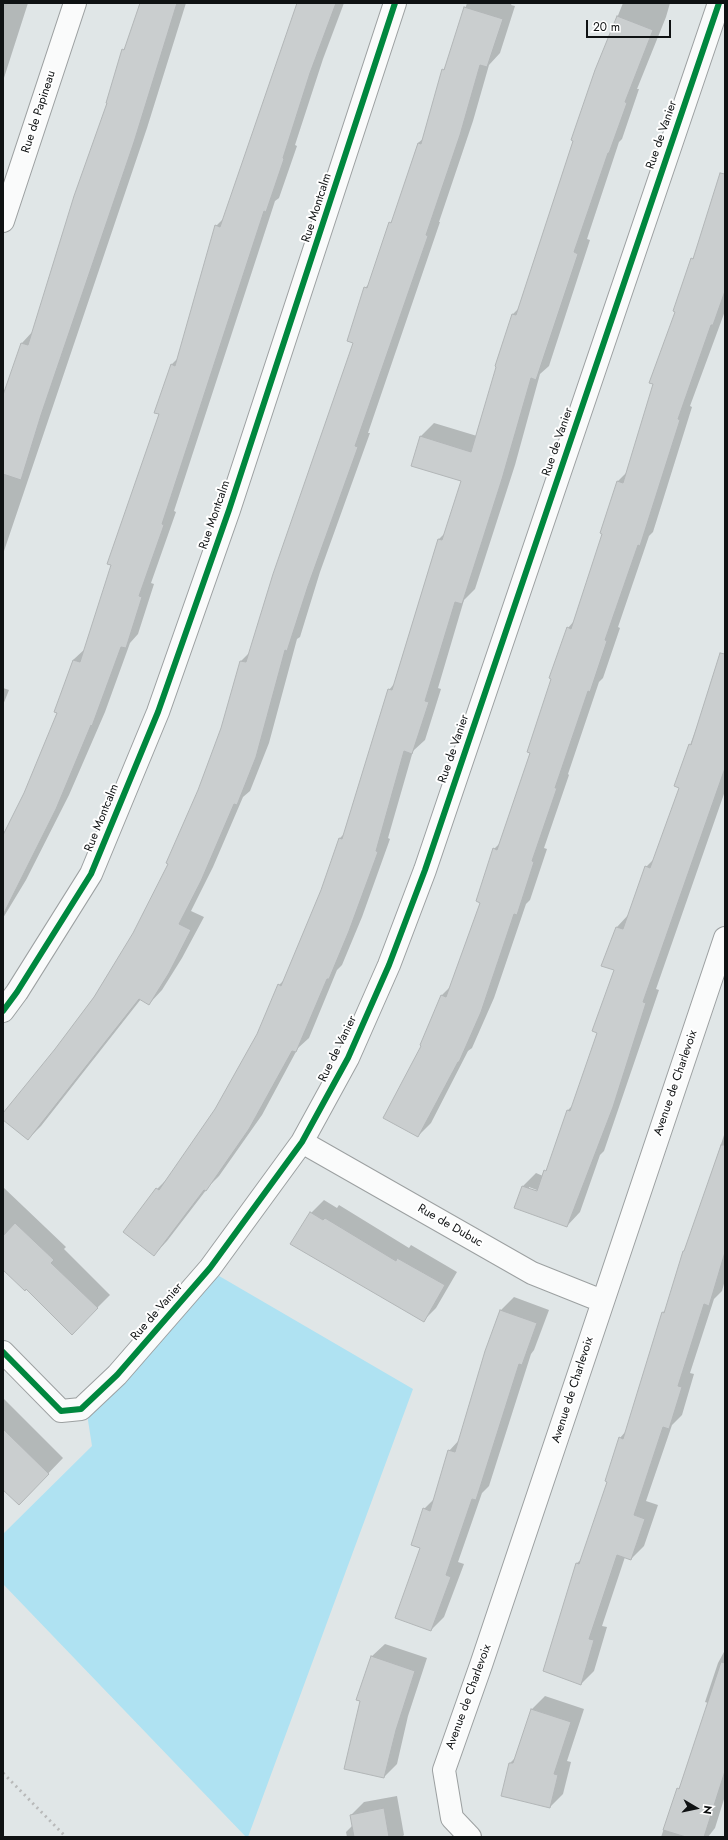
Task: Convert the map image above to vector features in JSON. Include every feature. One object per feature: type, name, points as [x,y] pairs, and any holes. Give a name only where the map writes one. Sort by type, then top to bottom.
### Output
[{"type":"street","name":"Rue de Papineau","points":[[3,222],[75,3]]},
{"type":"street","name":"Rue Montcalm","points":[[3,1011],[18,992],[91,874],[158,712],[229,510],[396,3]]},
{"type":"street","name":"Rue de Vanier","points":[[3,1352],[61,1412],[81,1409],[117,1375],[210,1268],[302,1142],[348,1058],[389,965],[425,870],[719,3]]},
{"type":"street","name":"Avenue de Charlevoix","points":[[470,1837],[452,1818],[444,1770],[481,1665],[725,938]]},
{"type":"street","name":"Rue de Dubuc","points":[[302,1142],[532,1272],[602,1301]]},
{"type":"shaded area","points":[[214,1273],[413,1389],[248,1837],[246,1837],[3,1584],[3,1534],[92,1446],[87,1414]]},
{"type":"building","points":[[140,3],[177,3],[134,142],[41,415],[21,480],[3,474],[3,395],[21,343],[28,345],[74,196],[107,103],[122,49],[124,50]]},
{"type":"building","points":[[297,3],[336,3],[310,73],[283,158],[284,159],[266,212],[264,211],[162,524],[164,525],[139,596],[142,597],[126,648],[121,647],[92,726],[91,725],[56,809],[3,915],[3,835],[24,793],[57,713],[54,712],[73,660],[80,662],[111,565],[107,564],[159,414],[154,413],[171,364],[175,366],[215,225],[220,227]]},
{"type":"building","points":[[464,7],[503,19],[487,67],[480,65],[460,135],[426,235],[428,236],[355,446],[358,447],[308,586],[287,651],[285,650],[256,757],[237,805],[234,804],[201,881],[179,924],[191,930],[169,973],[149,1005],[139,999],[28,1140],[3,1120],[3,1113],[55,1049],[94,997],[133,933],[168,864],[166,863],[198,790],[221,728],[240,661],[246,662],[273,574],[353,343],[347,341],[364,287],[367,288],[418,143],[421,144],[442,69],[444,70]]},
{"type":"building","points":[[617,16],[653,30],[625,102],[627,103],[574,252],[578,254],[536,380],[531,378],[502,479],[462,604],[455,602],[425,701],[429,702],[412,754],[404,751],[376,851],[378,852],[349,931],[296,1052],[292,1051],[249,1129],[206,1191],[204,1190],[154,1256],[123,1232],[156,1188],[159,1190],[215,1109],[257,1034],[278,984],[281,986],[321,890],[339,838],[342,839],[388,689],[392,690],[438,539],[442,540],[461,481],[411,466],[420,436],[471,452],[496,367],[495,366],[512,314],[516,315],[573,141],[571,140],[595,70]]},
{"type":"building","points":[[720,173],[725,174],[725,291],[713,325],[711,325],[678,419],[680,420],[640,546],[638,545],[605,640],[607,641],[590,692],[588,691],[555,788],[557,788],[532,861],[534,862],[517,915],[514,914],[481,1012],[459,1062],[418,1137],[383,1118],[421,1046],[420,1045],[441,995],[446,997],[480,903],[476,901],[493,848],[497,850],[530,753],[527,752],[551,679],[549,678],[567,627],[571,629],[602,534],[600,533],[617,481],[623,483],[653,384],[649,383],[675,312],[673,311],[691,258],[693,259]]},
{"type":"building","points":[[720,653],[725,654],[725,768],[643,1002],[646,1003],[613,1107],[567,1227],[514,1208],[522,1186],[537,1191],[544,1170],[546,1171],[567,1110],[570,1111],[597,1033],[592,1031],[614,970],[601,966],[616,927],[623,929],[645,866],[650,868],[679,788],[674,786],[689,744],[691,745]]},
{"type":"building","points":[[721,1145],[725,1145],[725,1252],[709,1306],[704,1304],[678,1386],[682,1387],[669,1429],[663,1427],[634,1515],[645,1519],[631,1560],[617,1555],[589,1639],[594,1640],[581,1685],[543,1671],[576,1563],[579,1564],[607,1482],[605,1481],[619,1437],[623,1439],[662,1312],[664,1313],[683,1251]]},
{"type":"building","points":[[310,1212],[323,1220],[325,1218],[396,1261],[397,1258],[445,1285],[424,1322],[290,1244]]},
{"type":"building","points":[[15,1223],[54,1260],[51,1263],[98,1308],[72,1335],[26,1289],[25,1291],[3,1270],[3,1236]]},
{"type":"building","points":[[500,1310],[537,1323],[522,1365],[519,1364],[476,1500],[472,1499],[446,1575],[451,1577],[431,1631],[395,1618],[420,1548],[411,1545],[423,1508],[430,1511],[448,1450],[455,1452],[485,1351]]},
{"type":"building","points":[[3,1429],[49,1474],[19,1505],[3,1490]]},
{"type":"building","points":[[371,1656],[415,1671],[396,1730],[384,1778],[344,1769],[360,1701],[356,1700]]},
{"type":"building","points":[[721,1662],[725,1663],[725,1771],[704,1837],[686,1837],[663,1830],[677,1788],[679,1789]]},
{"type":"building","points":[[531,1709],[571,1722],[554,1774],[558,1775],[550,1808],[501,1796],[509,1763],[513,1763]]},
{"type":"building","points":[[384,1808],[389,1837],[354,1837],[350,1815]]},
{"type":"railway","points":[[3,1773],[66,1837]]},
{"type":"cycle path","points":[[3,1011],[17,992],[91,874],[158,712],[229,510],[395,3]]},
{"type":"cycle path","points":[[3,1352],[61,1411],[81,1409],[117,1375],[210,1268],[302,1142],[348,1058],[389,965],[425,870],[719,3]]}]
